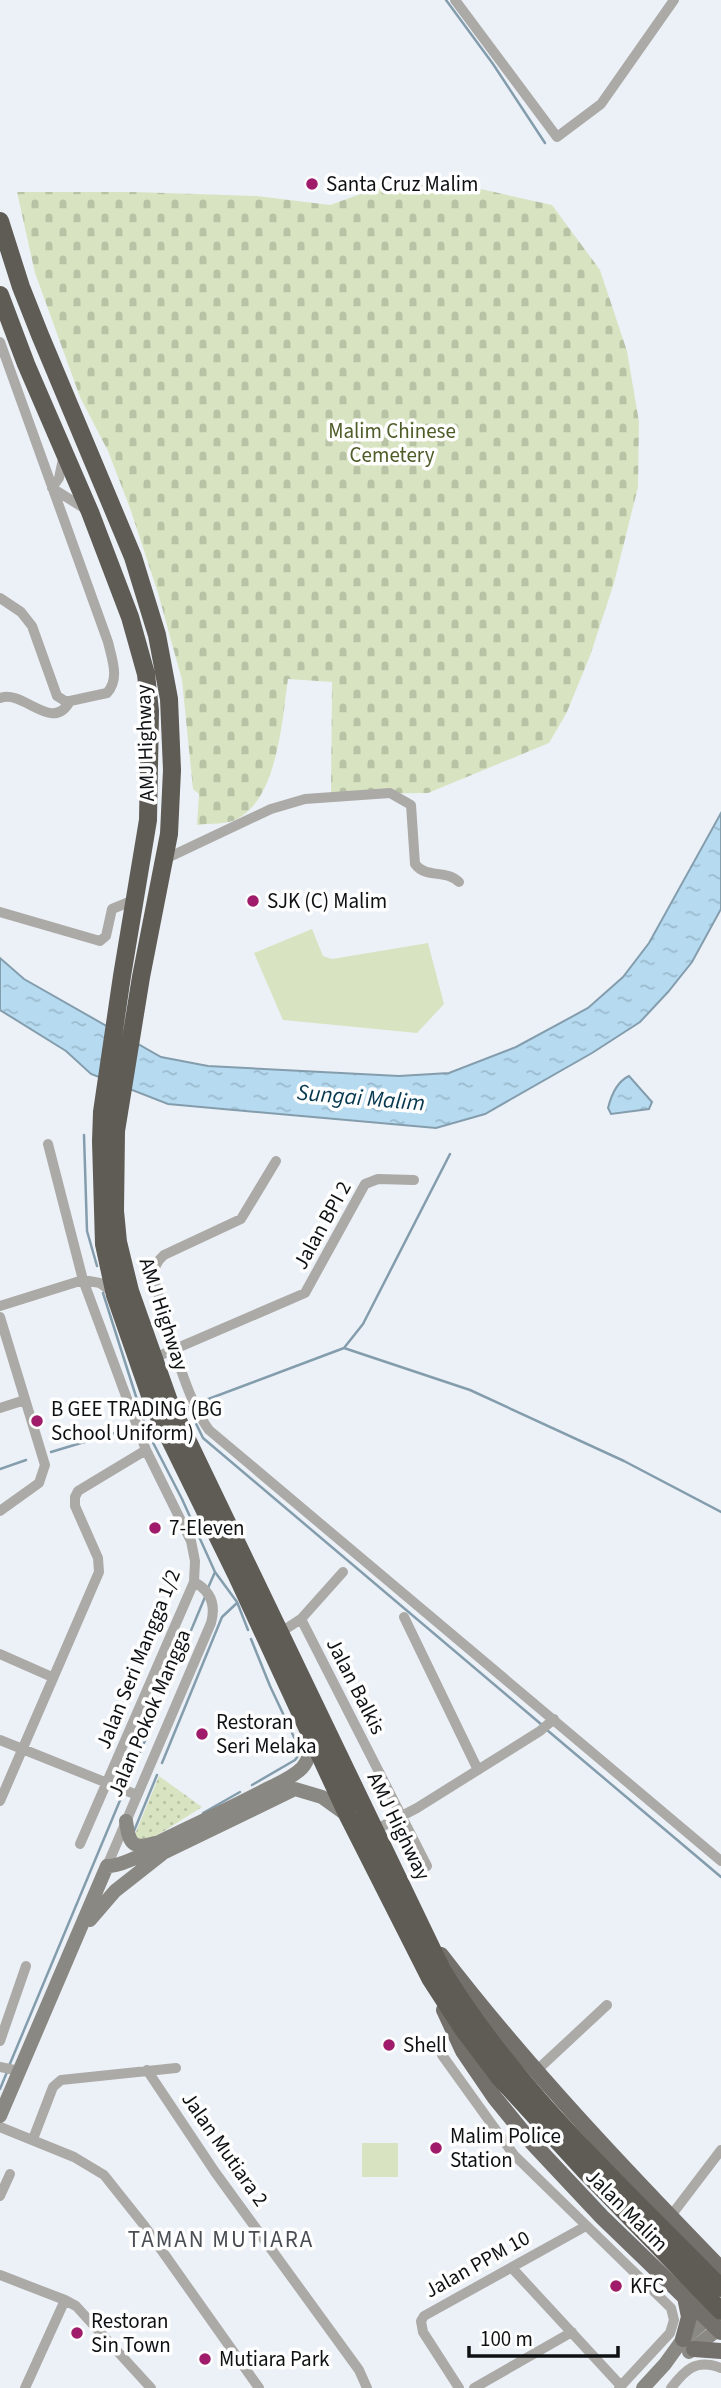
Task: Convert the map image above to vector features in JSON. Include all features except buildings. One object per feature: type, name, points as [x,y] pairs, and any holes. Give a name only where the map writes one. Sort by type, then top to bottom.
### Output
[{"type":"highway","name":"AMJ Highway","points":[[0,221],[35,323],[133,557],[157,635],[169,699],[172,770],[169,834],[141,977],[110,1112],[118,1242],[130,1291],[170,1404],[459,1998],[492,2046],[507,2075],[558,2120],[721,2288]]},
{"type":"highway","name":"AMJ Highway","points":[[0,295],[26,364],[90,512],[137,637],[148,686],[151,735],[148,820],[122,976],[110,1112],[101,1174],[104,1244],[118,1305],[155,1407],[348,1816],[425,1969],[463,2029],[507,2075],[585,2171],[718,2321]]},
{"type":"main road","name":"Jalan Malim","points":[[427,1937],[535,2072],[598,2142],[719,2266]]},
{"type":"main road","name":"Jalan Malim","points":[[425,1969],[463,2052],[511,2118],[602,2217],[685,2297],[718,2321]]},
{"type":"main road","points":[[685,2297],[689,2317],[688,2344],[721,2351]]},
{"type":"street","points":[[455,0],[557,136],[601,104],[674,0]]},
{"type":"street","points":[[0,342],[108,642],[114,681],[107,693],[70,701],[57,696],[32,625],[21,612],[0,598]]},
{"type":"street","points":[[0,374],[10,368]]},
{"type":"street","points":[[52,488],[63,465],[63,450]]},
{"type":"street","points":[[52,488],[90,512]]},
{"type":"street","points":[[0,698],[11,696],[49,714],[62,712],[70,701]]},
{"type":"street","points":[[163,860],[285,804],[325,796],[390,793],[411,806],[415,864],[426,873],[447,874],[459,882]]},
{"type":"street","points":[[0,912],[100,941],[106,936],[112,909],[134,900]]},
{"type":"street","name":"Jalan Seri Mangga 1/2","points":[[48,1144],[83,1280],[146,1450],[191,1541],[195,1561],[194,1581],[80,1844]]},
{"type":"street","points":[[276,1161],[241,1219],[158,1261],[153,1276],[196,1409],[209,1430],[547,1725],[721,1861]]},
{"type":"street","name":"Jalan BPI 2","points":[[154,1358],[305,1293],[365,1184],[378,1178],[414,1180]]},
{"type":"street","points":[[0,1306],[83,1280],[101,1268],[107,1259]]},
{"type":"street","points":[[83,1280],[106,1286],[118,1305]]},
{"type":"street","points":[[0,1317],[45,1465],[38,1483],[0,1511]]},
{"type":"street","points":[[0,1408],[25,1400]]},
{"type":"street","points":[[0,1801],[99,1572],[100,1565],[75,1506],[75,1497],[78,1491],[146,1450]]},
{"type":"street","points":[[281,1632],[301,1619],[343,1572]]},
{"type":"street","name":"Jalan Pokok Mangga","points":[[0,2116],[8,2069],[71,1948],[126,1821],[133,1794],[211,1623],[213,1601],[204,1588],[194,1581]]},
{"type":"street","points":[[404,1617],[478,1770]]},
{"type":"street","name":"Jalan Balkis","points":[[301,1619],[427,1866]]},
{"type":"street","points":[[0,1654],[52,1676]]},
{"type":"street","points":[[375,1830],[478,1770],[547,1725]]},
{"type":"street","points":[[71,1948],[96,1911],[160,1848],[296,1773],[306,1762],[312,1745],[310,1736]]},
{"type":"street","points":[[0,1740],[133,1794]]},
{"type":"street","points":[[107,1866],[124,1864],[147,1854],[148,1849],[160,1848],[295,1789],[322,1797],[348,1816]]},
{"type":"street","points":[[126,1821],[127,1833],[133,1844],[160,1848]]},
{"type":"street","points":[[0,2040],[26,1966]]},
{"type":"street","points":[[535,2072],[607,2005]]},
{"type":"street","points":[[442,2055],[514,2155],[671,2308],[673,2313],[670,2333],[620,2387],[512,2268]]},
{"type":"street","points":[[33,2139],[53,2087],[61,2080],[176,2068]]},
{"type":"street","name":"Jalan Mutiara 2","points":[[147,2070],[208,2163],[366,2384]]},
{"type":"street","points":[[0,2127],[74,2157],[104,2175],[143,2224],[260,2388]]},
{"type":"street","points":[[670,2217],[721,2150]]},
{"type":"street","points":[[0,2196],[10,2174]]},
{"type":"street","name":"Jalan PPM 10","points":[[459,2388],[423,2332],[421,2321],[424,2316],[586,2226]]},
{"type":"street","points":[[0,2275],[76,2306],[150,2388]]},
{"type":"street","points":[[25,2388],[65,2300]]},
{"type":"street","points":[[643,2388],[665,2364],[718,2321]]},
{"type":"street","points":[[474,2388],[572,2332]]},
{"type":"street","points":[[671,2388],[685,2370],[703,2364],[721,2368]]},
{"type":"street","points":[[354,2388],[366,2384]]},
{"type":"green space","name":"Malim Chinese Cemetery","points":[[458,184],[552,205],[600,270],[627,351],[639,422],[638,487],[614,583],[590,656],[566,714],[549,743],[428,793],[331,794],[332,682],[288,679],[276,755],[262,792],[252,807],[239,818],[224,823],[197,825],[199,794],[193,789],[182,680],[158,593],[130,508],[108,451],[80,397],[35,273],[17,192],[257,196],[330,205],[380,187]]},
{"type":"green space","points":[[312,929],[323,956],[332,959],[428,943],[444,1004],[417,1033],[283,1020],[254,953]]},
{"type":"green space","points":[[159,1776],[202,1807],[143,1842],[136,1837],[136,1832]]},
{"type":"green space","points":[[362,2143],[398,2143],[398,2177],[362,2177]]},
{"type":"water","name":"Sungai Malim","points":[[721,813],[721,909],[692,962],[668,992],[640,1022],[592,1053],[485,1114],[436,1128],[168,1104],[91,1074],[66,1051],[0,1010],[0,958],[24,979],[161,1057],[208,1066],[399,1076],[449,1073],[516,1047],[588,1008],[623,977],[649,943]]},
{"type":"water","points":[[629,1076],[652,1102],[649,1109],[611,1114],[608,1108],[613,1094],[617,1086]]},
{"type":"waterway","points":[[446,0],[493,64],[545,143]]},
{"type":"waterway","points":[[84,1135],[87,1231],[97,1266]]},
{"type":"waterway","points":[[203,1401],[344,1348],[363,1324],[450,1154]]},
{"type":"waterway","points":[[103,1293],[147,1431],[215,1572],[237,1602],[248,1630]]},
{"type":"waterway","points":[[344,1348],[470,1390],[624,1461],[721,1512]]},
{"type":"waterway","points":[[188,1407],[203,1438],[542,1725]]},
{"type":"waterway","points":[[51,1452],[121,1431]]},
{"type":"waterway","points":[[0,1469],[26,1460]]},
{"type":"waterway","points":[[208,1588],[215,1572]]},
{"type":"waterway","points":[[9,2066],[205,1597]]},
{"type":"waterway","points":[[162,1763],[222,1617],[237,1603]]},
{"type":"waterway","points":[[251,1639],[301,1752],[295,1760],[252,1785]]},
{"type":"waterway","points":[[547,1730],[721,1877]]},
{"type":"waterway","points":[[134,1831],[157,1775]]},
{"type":"waterway","points":[[203,1813],[240,1792]]},
{"type":"waterway","points":[[0,2089],[7,2072]]},
{"type":"place","name":"Santa Cruz Malim","points":[[312,184]]},
{"type":"place","name":"SJK (C) Malim","points":[[253,901]]},
{"type":"place","name":"B GEE TRADING (BG School Uniform)","points":[[37,1421]]},
{"type":"place","name":"7-Eleven","points":[[155,1528]]},
{"type":"place","name":"Restoran Seri Melaka","points":[[202,1734]]},
{"type":"place","name":"Shell","points":[[389,2045]]},
{"type":"place","name":"Malim Police Station","points":[[436,2148]]},
{"type":"place","name":"KFC","points":[[616,2286]]},
{"type":"place","name":"Restoran Sin Town","points":[[77,2333]]},
{"type":"place","name":"Mutiara Park","points":[[205,2359]]},
{"type":"district","name":"TAMAN MUTIARA","points":[[221,2239]]}]
